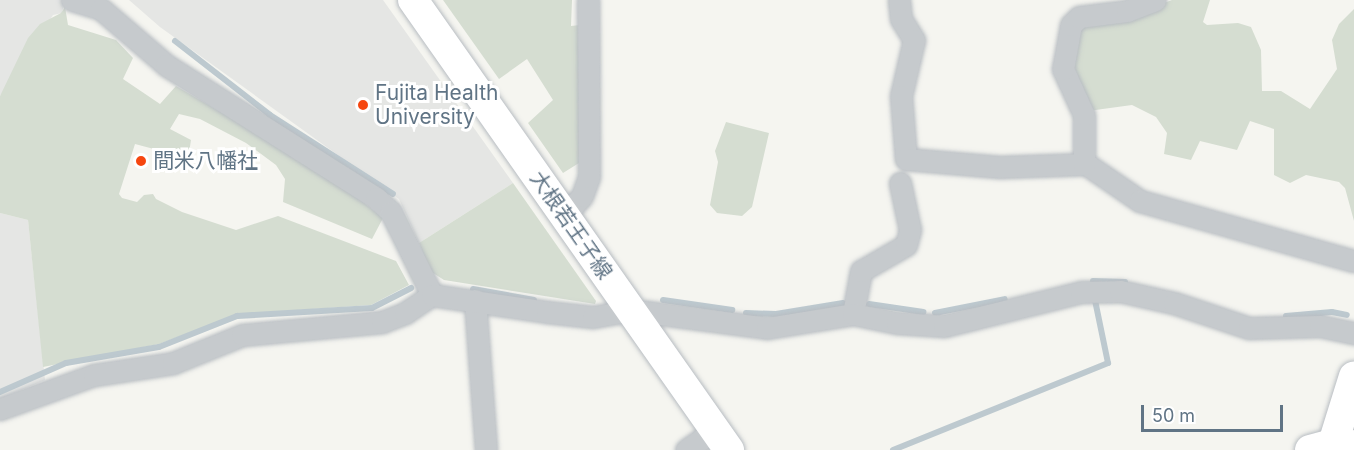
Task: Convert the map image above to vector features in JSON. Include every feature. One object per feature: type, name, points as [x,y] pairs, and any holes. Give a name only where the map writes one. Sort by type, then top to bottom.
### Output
[{"type":"street","points":[[72,0],[101,9],[166,65],[376,198],[391,212],[432,295]]},
{"type":"street","name":"大根若王子線","points":[[413,0],[722,440]]},
{"type":"street","points":[[565,215],[582,196],[589,177],[588,0]]},
{"type":"street","points":[[899,0],[902,19],[914,40],[901,96],[906,159],[999,167],[1084,164],[1140,201],[1354,261]]},
{"type":"street","points":[[1084,164],[1084,115],[1062,69],[1071,25],[1079,17],[1127,11],[1144,2]]},
{"type":"street","points":[[853,314],[861,272],[906,245],[910,230],[900,183]]},
{"type":"street","points":[[0,409],[94,375],[173,363],[242,335],[382,322],[405,313],[432,295],[593,317],[632,310],[767,328],[853,314],[897,323],[944,326],[1082,292],[1120,291],[1174,303],[1249,328],[1320,326],[1354,333]]},
{"type":"street","points":[[475,300],[486,450]]},
{"type":"street","points":[[1332,447],[1354,376]]},
{"type":"street","points":[[686,450],[722,440]]},
{"type":"shaded area","points":[[0,0],[65,0],[62,13],[53,15],[0,96]]},
{"type":"shaded area","name":"Fujita Health University","points":[[129,0],[383,0],[513,183],[419,243],[399,199],[160,27]]},
{"type":"shaded area","points":[[443,0],[572,0],[571,26],[580,25],[579,163],[563,173],[528,123],[553,100],[527,59],[499,79]]},
{"type":"shaded area","points":[[1172,0],[1210,0],[1203,22],[1207,25],[1238,23],[1251,27],[1261,50],[1262,91],[1281,91],[1310,109],[1337,69],[1332,40],[1339,24],[1354,9],[1354,221],[1345,188],[1339,182],[1306,175],[1290,183],[1274,175],[1274,129],[1250,121],[1237,150],[1200,141],[1191,160],[1164,154],[1167,133],[1156,117],[1132,105],[1088,111],[1067,70],[1076,25],[1133,15]]},
{"type":"shaded area","points":[[65,7],[68,25],[116,40],[133,58],[123,79],[160,104],[176,86],[330,176],[383,218],[372,239],[283,202],[285,179],[276,165],[246,143],[200,119],[179,114],[170,129],[191,140],[189,153],[184,157],[135,144],[119,194],[122,198],[137,202],[144,195],[153,194],[156,199],[182,212],[236,230],[278,216],[396,261],[409,285],[371,305],[239,314],[159,344],[43,367],[28,220],[0,213],[0,96],[28,38],[40,24],[61,13]]},
{"type":"shaded area","points":[[726,122],[769,133],[752,207],[742,216],[717,213],[710,205],[718,162],[715,151]]},
{"type":"shaded area","points":[[513,183],[596,301],[595,304],[444,280],[430,271],[419,243]]},
{"type":"shaded area","points":[[0,213],[28,220],[45,380],[0,399]]},
{"type":"waterway","points":[[175,41],[270,115],[393,194]]},
{"type":"waterway","points":[[1093,281],[1125,282]]},
{"type":"waterway","points":[[0,392],[66,363],[159,347],[237,316],[372,308],[411,288]]},
{"type":"waterway","points":[[473,289],[534,300]]},
{"type":"waterway","points":[[935,313],[1005,299]]},
{"type":"waterway","points":[[663,300],[732,310]]},
{"type":"waterway","points":[[893,450],[1108,363],[1095,300]]},
{"type":"waterway","points":[[746,313],[776,314],[843,303]]},
{"type":"waterway","points":[[869,304],[923,312]]},
{"type":"waterway","points":[[1286,316],[1332,312],[1347,315]]},
{"type":"place","name":"Fujita Health University","points":[[363,105]]},
{"type":"place","name":"間米八幡社","points":[[141,161]]}]
